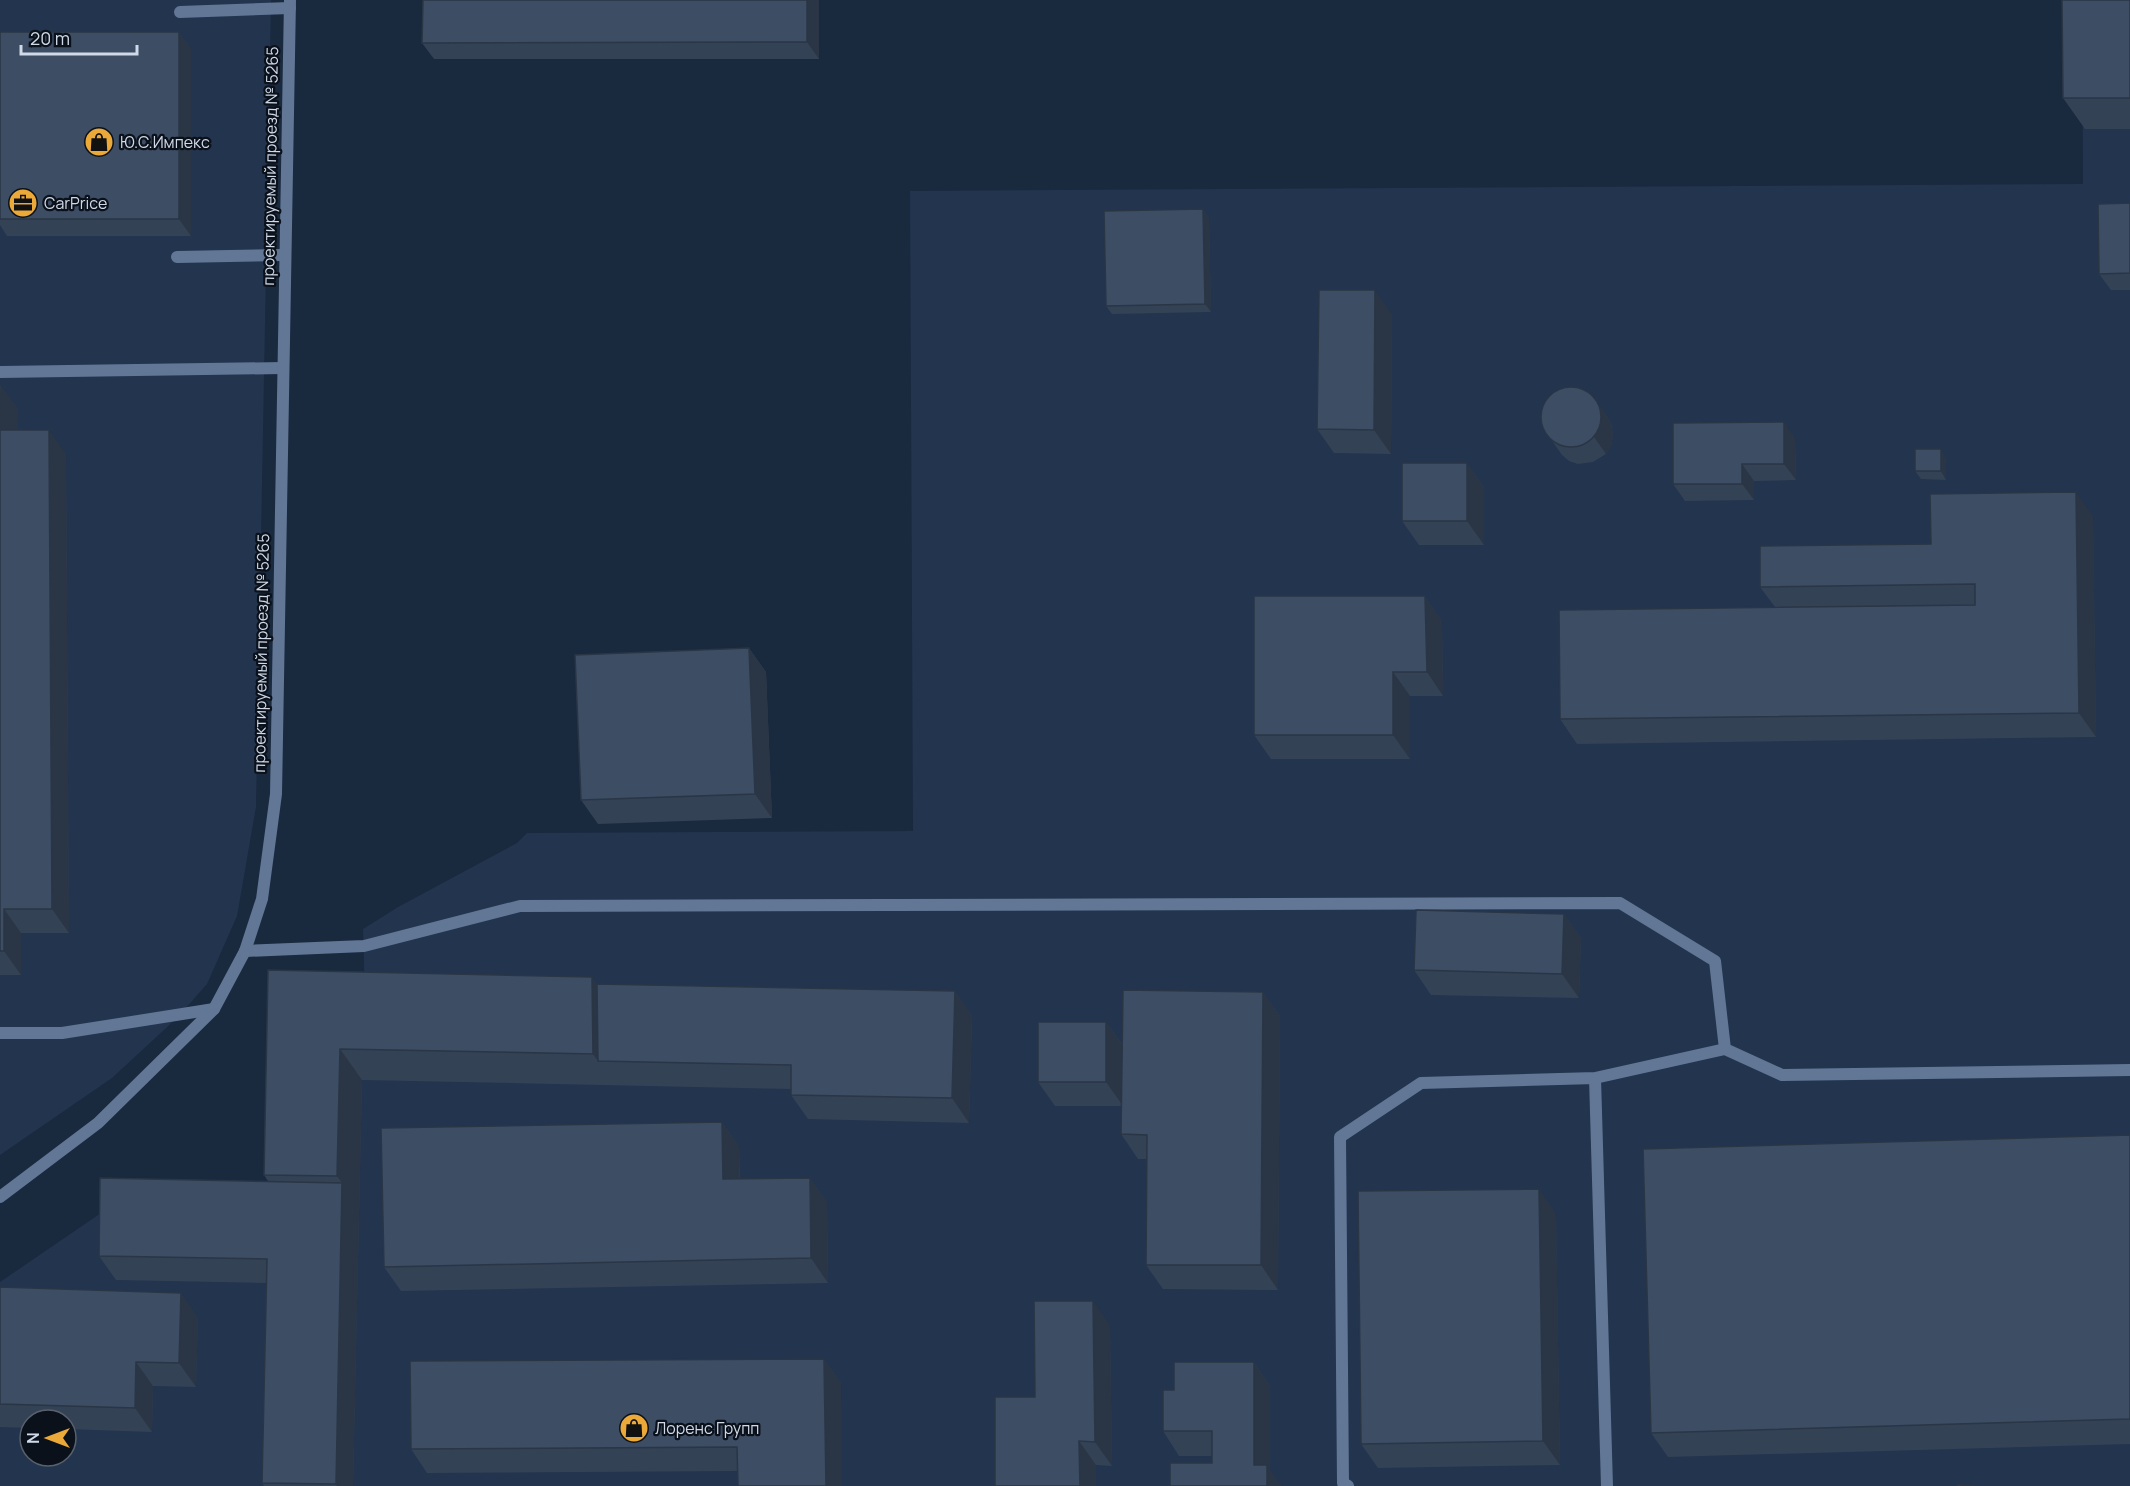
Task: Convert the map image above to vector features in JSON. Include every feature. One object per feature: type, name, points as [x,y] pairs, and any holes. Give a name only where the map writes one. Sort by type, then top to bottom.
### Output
[{"type":"street","points":[[180,12],[290,4]]},
{"type":"street","name":"проектируемый проезд № 5265","points":[[0,1197],[98,1123],[214,1010],[245,951],[262,899],[276,794],[290,4]]},
{"type":"street","points":[[177,257],[284,255]]},
{"type":"street","points":[[0,372],[282,368]]},
{"type":"street","points":[[245,951],[364,946],[520,906],[1620,903],[1715,961],[1725,1049]]},
{"type":"street","points":[[0,1033],[62,1033],[214,1010]]},
{"type":"street","points":[[1348,1486],[1343,1483],[1340,1137],[1421,1083],[1595,1078],[1725,1049],[1782,1075],[2130,1070]]},
{"type":"street","points":[[1595,1078],[1606,1486]]},
{"type":"shaded area","points":[[0,0],[271,0],[256,807],[237,916],[207,984],[178,1017],[112,1078],[0,1155]]},
{"type":"shaded area","points":[[2082,0],[2130,0],[2130,1486],[0,1486],[0,1282],[117,1202],[285,1206],[365,1002],[363,929],[398,907],[517,843],[527,833],[913,831],[910,191],[2083,184]]},
{"type":"building","points":[[423,0],[807,0],[807,42],[422,43]]},
{"type":"building","points":[[2062,0],[2130,0],[2130,98],[2063,98]]},
{"type":"building","name":"Ю.С.Импекс","points":[[0,32],[179,32],[179,219],[0,219]]},
{"type":"building","points":[[2130,203],[2130,273],[2099,274],[2098,204]]},
{"type":"building","points":[[1203,209],[1205,304],[1106,306],[1104,211]]},
{"type":"building","points":[[1319,290],[1375,290],[1374,430],[1317,429]]},
{"type":"building","points":[[0,385],[1,430],[49,430],[52,909],[4,909],[4,951],[0,951]]},
{"type":"building","points":[[1571,387],[1588,392],[1596,400],[1601,417],[1596,434],[1588,442],[1571,447],[1554,442],[1546,434],[1541,417],[1546,400],[1554,392]]},
{"type":"building","points":[[1784,422],[1784,464],[1742,464],[1742,484],[1673,484],[1673,423]]},
{"type":"building","points":[[1915,449],[1941,449],[1941,471],[1915,471]]},
{"type":"building","points":[[1402,463],[1467,463],[1467,521],[1402,521]]},
{"type":"building","points":[[2076,492],[2079,713],[1560,719],[1559,610],[1975,605],[1975,584],[1760,587],[1760,546],[1931,544],[1930,494]]},
{"type":"building","points":[[1254,596],[1425,596],[1427,672],[1393,672],[1393,735],[1254,735]]},
{"type":"building","points":[[749,648],[755,794],[581,800],[575,655]]},
{"type":"building","points":[[1416,910],[1564,914],[1562,974],[1414,970]]},
{"type":"building","points":[[268,970],[592,977],[593,1054],[340,1049],[337,1176],[264,1175]]},
{"type":"building","points":[[597,984],[955,991],[952,1098],[791,1095],[791,1065],[598,1061]]},
{"type":"building","points":[[1123,990],[1263,992],[1261,1265],[1146,1265],[1147,1135],[1121,1134]]},
{"type":"building","points":[[1038,1022],[1106,1022],[1106,1082],[1038,1082]]},
{"type":"building","points":[[722,1122],[723,1179],[810,1178],[811,1258],[384,1267],[381,1128]]},
{"type":"building","points":[[2130,1135],[2130,1419],[1651,1433],[1643,1149]]},
{"type":"building","points":[[100,1178],[342,1183],[336,1484],[262,1483],[267,1259],[99,1256]]},
{"type":"building","points":[[1539,1189],[1543,1441],[1361,1444],[1358,1191]]},
{"type":"building","points":[[0,1287],[181,1293],[179,1363],[136,1362],[135,1408],[0,1404]]},
{"type":"building","points":[[1034,1301],[1093,1301],[1095,1442],[1079,1441],[1080,1486],[995,1486],[995,1397],[1035,1397]]},
{"type":"building","name":"Лоренс Групп","points":[[824,1359],[826,1486],[738,1486],[737,1447],[411,1449],[410,1361]]},
{"type":"building","points":[[1174,1362],[1254,1362],[1254,1465],[1267,1465],[1267,1486],[1170,1486],[1170,1463],[1212,1463],[1212,1431],[1163,1431],[1163,1390],[1174,1390]]},
{"type":"place","name":"Ю.С.Импекс","points":[[99,142]]},
{"type":"place","name":"CarPrice","points":[[23,203]]},
{"type":"place","name":"Лоренс Групп","points":[[634,1428]]}]
